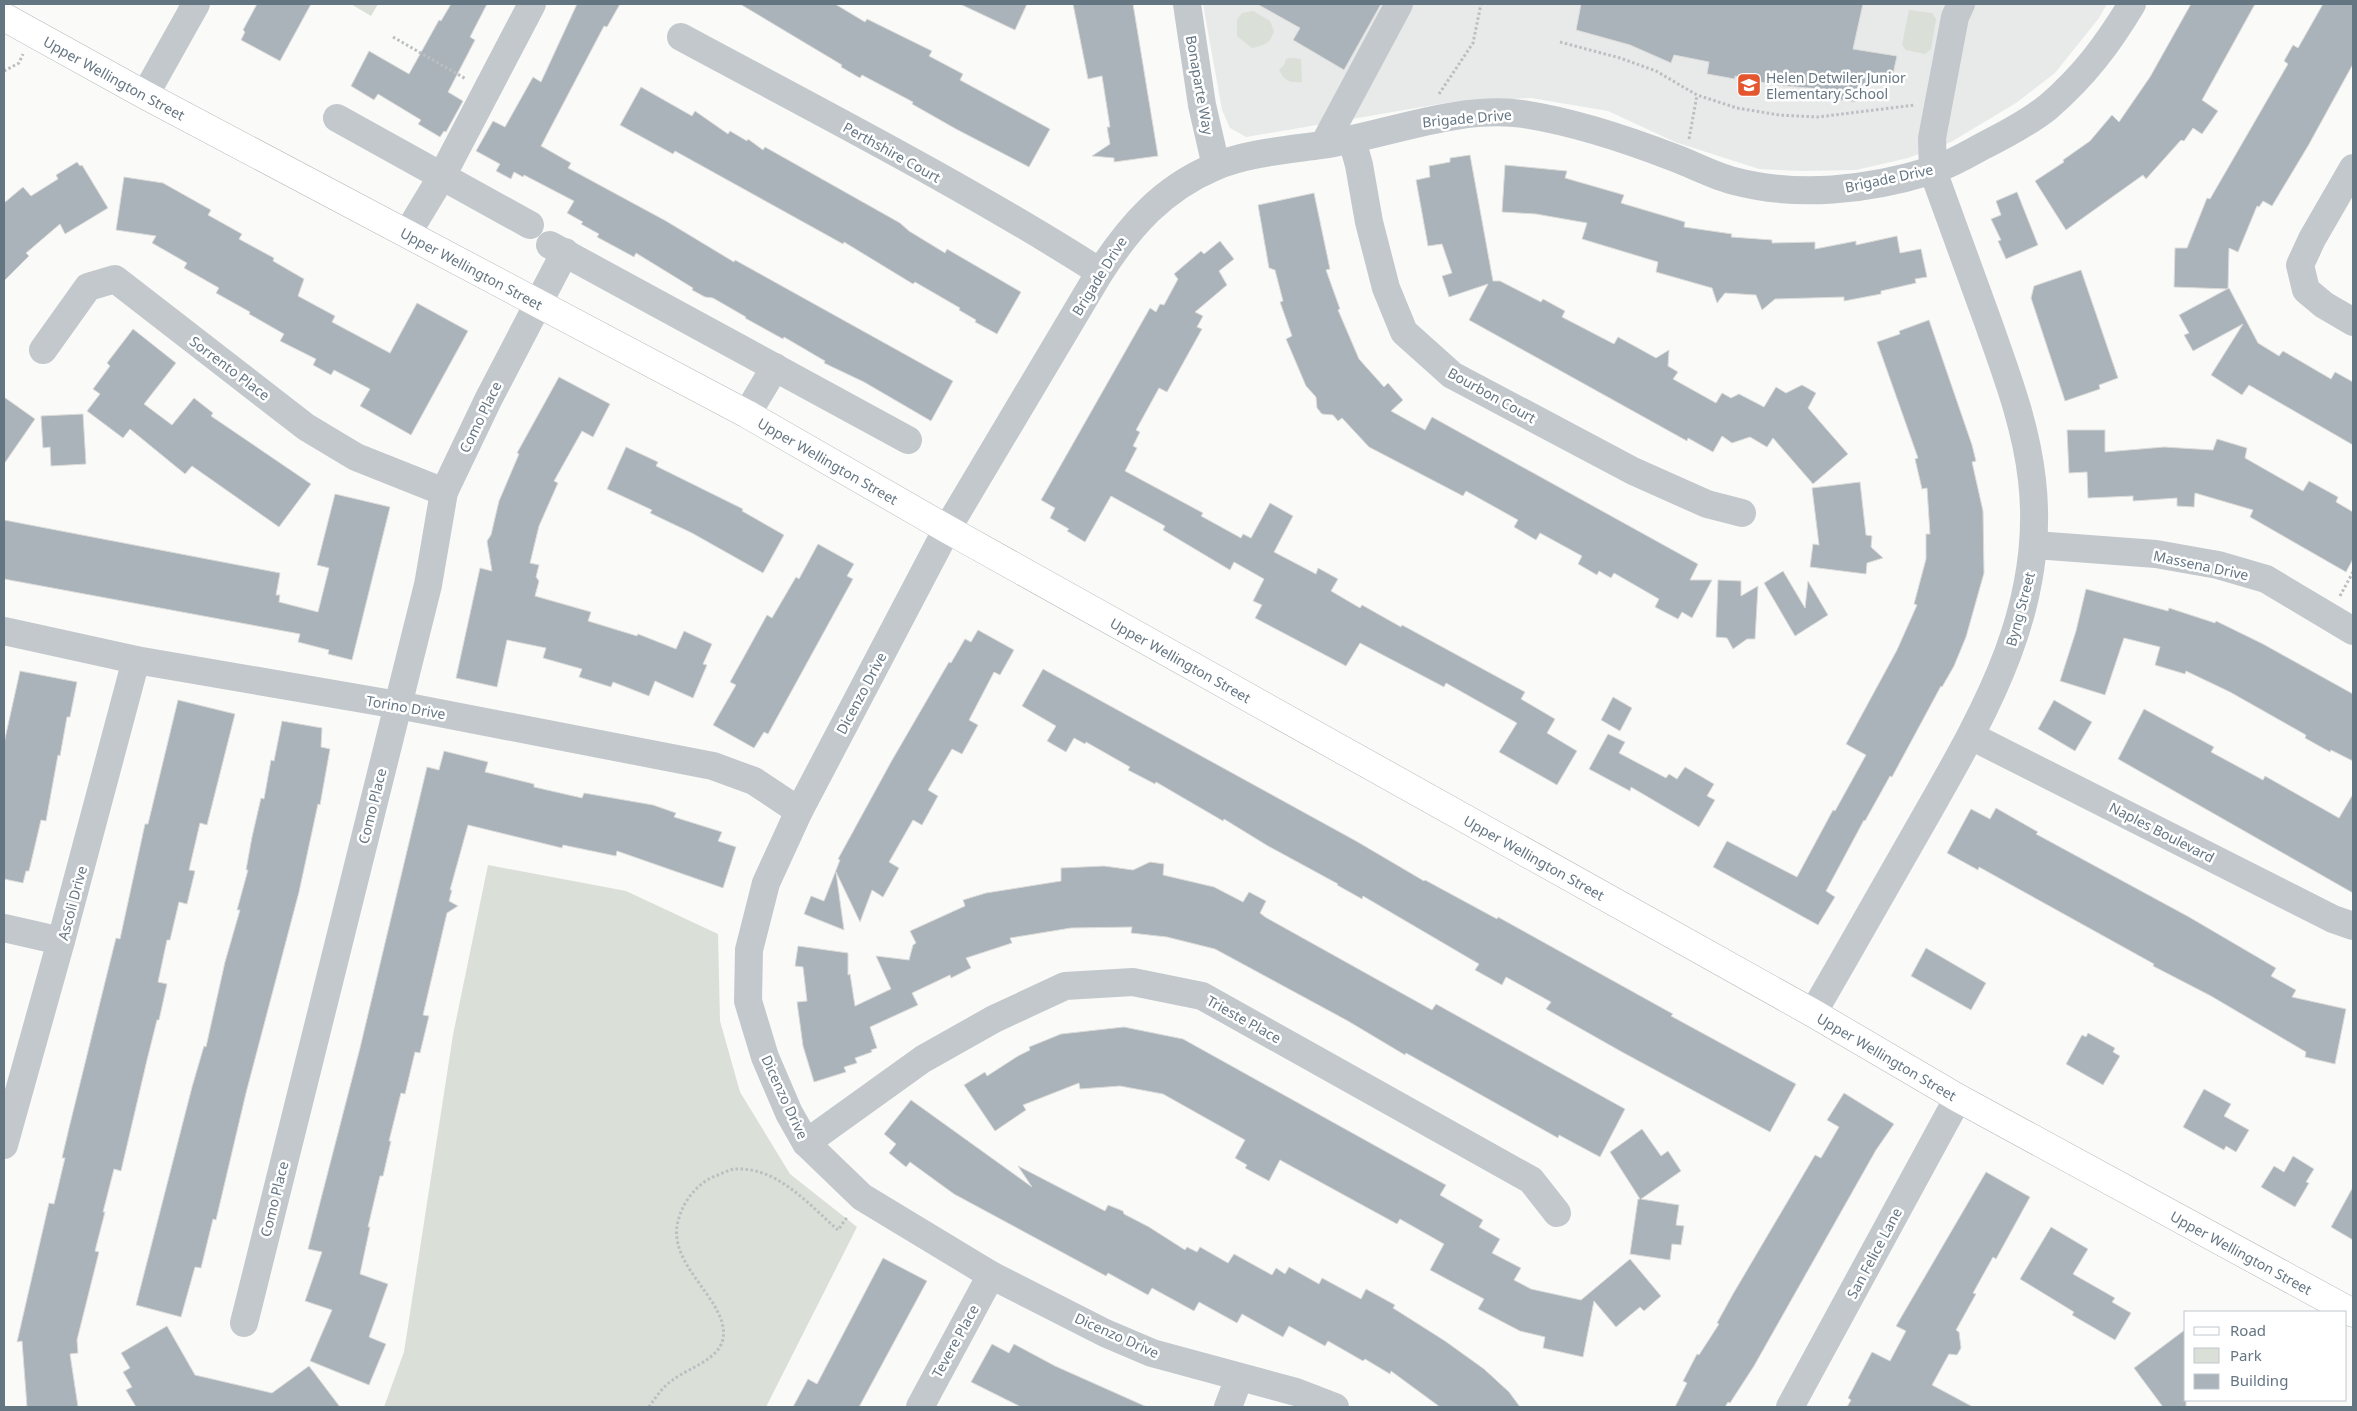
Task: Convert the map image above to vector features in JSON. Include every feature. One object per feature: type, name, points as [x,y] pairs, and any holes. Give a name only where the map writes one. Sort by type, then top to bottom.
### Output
[{"type":"main road","name":"Upper Wellington Street","points":[[4,17],[144,95],[747,414],[947,529],[1813,1013],[1958,1098],[2353,1313]]},
{"type":"street","points":[[144,95],[196,4]]},
{"type":"street","points":[[407,234],[442,176],[532,4]]},
{"type":"street","name":"Bonaparte Way","points":[[1187,4],[1202,105],[1216,166]]},
{"type":"street","points":[[1324,144],[1400,4]]},
{"type":"street","name":"Byng Street","points":[[1813,1013],[1971,736],[2016,634],[2027,593],[2035,545],[2032,480],[2022,422],[1933,171],[1932,138],[1955,17],[1961,4]]},
{"type":"street","name":"Brigade Drive","points":[[947,529],[1100,272],[1126,234],[1152,206],[1186,180],[1216,166],[1247,157],[1352,140],[1434,119],[1480,114],[1521,114],[1631,141],[1734,181],[1794,190],[1856,188],[1933,171],[2009,133],[2046,108],[2083,73],[2108,44],[2132,4]]},
{"type":"street","name":"Perthshire Court","points":[[681,37],[910,160],[1100,272]]},
{"type":"street","points":[[336,118],[530,225]]},
{"type":"street","name":"Bourbon Court","points":[[1352,140],[1360,165],[1369,222],[1386,288],[1404,332],[1452,375],[1633,471],[1707,504],[1742,513]]},
{"type":"street","points":[[2353,168],[2312,239],[2300,265],[2306,290],[2324,305],[2353,322]]},
{"type":"street","name":"Como Place","points":[[244,1323],[428,585],[444,492],[488,400],[538,303],[558,249],[775,367]]},
{"type":"street","name":"Sorrento Place","points":[[44,350],[88,288],[114,279],[306,427],[356,457],[444,492]]},
{"type":"street","points":[[747,414],[775,367],[908,440]]},
{"type":"street","name":"Dicenzo Drive","points":[[947,529],[799,810],[766,883],[749,950],[748,1000],[765,1057],[789,1113],[806,1143],[862,1198],[991,1276],[1105,1333],[1152,1353],[1296,1392],[1335,1407]]},
{"type":"street","name":"Massena Drive","points":[[2035,545],[2156,554],[2218,565],[2266,579],[2353,631]]},
{"type":"street","name":"Torino Drive","points":[[4,631],[136,660],[398,705],[713,766],[754,781],[799,810]]},
{"type":"street","name":"Ascoli Drive","points":[[4,1145],[62,941],[136,660]]},
{"type":"street","name":"Naples Boulevard","points":[[1971,736],[2334,919],[2353,926]]},
{"type":"street","points":[[4,928],[62,941]]},
{"type":"street","name":"Trieste Place","points":[[806,1143],[923,1059],[994,1019],[1065,986],[1133,982],[1202,996],[1531,1180],[1557,1213]]},
{"type":"street","name":"San Felice Lane","points":[[1790,1407],[1958,1098]]},
{"type":"street","name":"Tevere Place","points":[[920,1407],[991,1276]]},
{"type":"street","points":[[1228,1407],[1239,1378]]},
{"type":"path","points":[[1434,119],[1439,90],[1473,43],[1481,4]]},
{"type":"path","points":[[393,37],[486,90]]},
{"type":"path","points":[[1560,42],[1638,64],[1656,71],[1697,95],[1737,108],[1779,115],[1818,117],[1938,103]]},
{"type":"path","points":[[1684,162],[1697,95]]},
{"type":"path","points":[[649,1407],[663,1387],[706,1360],[718,1348],[722,1340],[723,1329],[718,1313],[682,1256],[677,1241],[678,1219],[687,1199],[706,1180],[735,1169],[759,1171],[783,1183],[838,1230],[862,1198]]},
{"type":"shaded area","name":"Helen Detwiler Junior Elementary School","points":[[1203,4],[2107,4],[2099,18],[2055,73],[2016,103],[1951,142],[1908,158],[1856,170],[1802,171],[1759,169],[1675,142],[1608,111],[1531,98],[1451,102],[1246,137],[1230,128],[1222,110]]},
{"type":"green space","points":[[351,4],[378,4],[371,16]]},
{"type":"green space","points":[[1909,10],[1932,13],[1936,19],[1931,49],[1925,54],[1906,50],[1902,45]]},
{"type":"green space","points":[[1253,11],[1270,21],[1274,31],[1271,39],[1266,43],[1252,48],[1237,36],[1237,20],[1242,13]]},
{"type":"green space","points":[[1286,59],[1301,59],[1302,82],[1288,80],[1283,77],[1279,70],[1284,65]]},
{"type":"green space","points":[[488,865],[626,891],[718,934],[720,1021],[740,1092],[790,1174],[857,1227],[766,1407],[384,1407],[404,1352],[453,1035]]},
{"type":"building","points":[[257,4],[311,4],[280,61],[241,40],[245,32],[243,30]]},
{"type":"building","points":[[451,4],[487,4],[470,37],[475,40],[448,92],[463,101],[446,132],[444,131],[440,137],[418,124],[421,120],[378,94],[374,100],[351,86],[369,51],[409,74],[439,20],[441,21]]},
{"type":"building","points":[[577,4],[620,4],[607,27],[604,26],[541,146],[571,163],[568,168],[666,221],[734,262],[735,260],[953,381],[931,421],[864,382],[824,363],[825,361],[784,337],[783,339],[745,318],[713,298],[705,297],[692,290],[693,288],[636,253],[634,257],[597,237],[599,234],[581,224],[583,222],[567,213],[574,201],[524,175],[523,177],[514,172],[511,179],[496,171],[500,164],[476,151],[493,121],[505,127],[533,77],[541,82]]},
{"type":"building","points":[[740,4],[835,4],[865,22],[867,19],[932,51],[929,56],[963,74],[960,80],[1050,129],[1029,167],[956,129],[912,104],[913,102],[862,75],[860,78],[841,67],[842,65]]},
{"type":"building","points":[[960,4],[1027,4],[1015,30]]},
{"type":"building","points":[[1073,4],[1133,4],[1158,156],[1114,162],[1114,158],[1092,156],[1110,144],[1107,127],[1110,127],[1102,76],[1088,79]]},
{"type":"building","points":[[1257,4],[1381,4],[1344,70],[1293,40],[1300,28]]},
{"type":"building","points":[[1581,4],[1863,4],[1853,49],[1897,56],[1892,79],[1858,86],[1855,102],[1830,98],[1831,90],[1774,85],[1735,76],[1735,79],[1707,74],[1709,62],[1674,55],[1671,63],[1630,45],[1576,30]]},
{"type":"building","points":[[2191,4],[2255,4],[2202,100],[2218,111],[2202,134],[2193,128],[2184,141],[2181,140],[2146,179],[2143,175],[2066,230],[2035,181],[2064,162],[2063,160],[2090,141],[2112,115],[2119,122],[2150,77]]},
{"type":"building","points":[[2323,4],[2353,4],[2353,64],[2308,146],[2272,206],[2263,201],[2259,207],[2257,206],[2238,252],[2229,248],[2228,289],[2174,287],[2175,248],[2187,248],[2207,198],[2210,199],[2288,64],[2284,61],[2293,45],[2298,48]]},
{"type":"building","points":[[641,87],[692,116],[695,111],[728,134],[730,131],[747,141],[748,139],[763,150],[765,147],[900,223],[909,231],[945,253],[947,249],[1021,292],[997,334],[975,322],[976,320],[959,310],[960,308],[915,282],[913,284],[844,242],[843,244],[675,151],[673,154],[620,125]]},
{"type":"building","points":[[1470,155],[1493,281],[1500,281],[1541,302],[1543,299],[1565,311],[1562,317],[1614,344],[1618,337],[1656,358],[1669,350],[1668,366],[1678,372],[1673,379],[1716,403],[1722,393],[1731,398],[1739,394],[1764,407],[1776,387],[1786,393],[1802,385],[1816,393],[1808,408],[1848,454],[1813,484],[1773,438],[1767,447],[1750,437],[1732,443],[1722,436],[1713,452],[1688,438],[1687,441],[1469,320],[1488,284],[1449,297],[1442,276],[1452,273],[1442,244],[1428,246],[1416,180],[1430,177],[1429,166],[1450,162],[1450,158]]},
{"type":"building","points":[[77,162],[80,166],[82,165],[108,208],[65,234],[60,224],[26,253],[29,256],[4,281],[4,203],[23,187],[31,196],[58,179],[56,175]]},
{"type":"building","points":[[1505,165],[1567,171],[1565,178],[1624,195],[1621,203],[1685,222],[1684,227],[1732,234],[1731,237],[1772,240],[1772,243],[1815,242],[1815,249],[1856,241],[1856,245],[1897,236],[1900,253],[1921,249],[1927,277],[1915,279],[1916,283],[1881,291],[1881,294],[1844,301],[1844,297],[1775,299],[1762,310],[1756,295],[1725,293],[1717,303],[1712,288],[1656,272],[1658,262],[1582,239],[1587,223],[1536,214],[1502,212]]},
{"type":"building","points":[[124,177],[163,183],[211,210],[208,215],[242,234],[239,239],[274,258],[273,261],[304,279],[298,296],[335,316],[332,322],[390,353],[417,303],[468,331],[411,435],[360,406],[370,389],[334,370],[331,375],[313,365],[316,359],[280,341],[284,334],[216,293],[219,288],[184,268],[187,263],[152,243],[156,236],[116,230]]},
{"type":"building","points":[[2017,192],[2038,245],[2006,259],[1998,241],[2001,240],[1991,219],[2001,215],[1996,201]]},
{"type":"building","points":[[1314,193],[1330,269],[1326,270],[1340,309],[1338,310],[1359,359],[1384,387],[1388,383],[1403,400],[1391,411],[1425,430],[1432,417],[1698,564],[1690,580],[1712,580],[1692,618],[1682,612],[1678,619],[1655,607],[1659,599],[1614,573],[1611,578],[1599,571],[1597,575],[1578,564],[1582,556],[1540,533],[1536,540],[1514,527],[1518,520],[1466,491],[1463,496],[1369,447],[1342,418],[1338,421],[1333,415],[1322,414],[1317,408],[1316,397],[1306,386],[1286,339],[1292,336],[1280,302],[1283,301],[1275,270],[1269,268],[1258,205]]},
{"type":"building","points":[[1220,241],[1234,259],[1219,271],[1227,285],[1195,312],[1203,316],[1197,327],[1202,329],[1167,392],[1159,388],[1136,430],[1140,432],[1133,446],[1137,448],[1125,471],[1203,513],[1201,516],[1241,538],[1243,534],[1251,538],[1270,503],[1293,516],[1274,552],[1316,574],[1318,568],[1338,579],[1331,591],[1360,608],[1362,605],[1401,627],[1402,625],[1525,692],[1521,699],[1555,719],[1547,733],[1577,751],[1557,785],[1499,752],[1517,723],[1446,683],[1444,687],[1360,643],[1346,666],[1255,618],[1262,605],[1253,601],[1264,579],[1234,562],[1230,570],[1163,530],[1165,526],[1111,496],[1085,542],[1067,531],[1069,529],[1050,518],[1055,508],[1041,500],[1150,308],[1156,312],[1160,304],[1164,305],[1178,279],[1174,274],[1201,251],[1204,254]]},
{"type":"building","points":[[2081,270],[2118,378],[2099,385],[2100,389],[2065,401],[2031,298],[2034,286]]},
{"type":"building","points":[[2229,288],[2258,343],[2279,356],[2283,351],[2331,379],[2335,372],[2353,382],[2353,445],[2249,385],[2242,395],[2211,375],[2243,324],[2193,351],[2184,335],[2189,333],[2179,315]]},
{"type":"building","points":[[1929,320],[1976,461],[1972,462],[1983,511],[1984,573],[1966,637],[1954,666],[1941,686],[1892,777],[1890,776],[1864,820],[1826,891],[1835,897],[1818,925],[1713,867],[1727,841],[1797,877],[1833,810],[1835,811],[1866,755],[1846,744],[1897,650],[1917,605],[1914,604],[1926,559],[1926,534],[1930,534],[1927,488],[1922,489],[1915,459],[1918,458],[1877,342],[1900,334],[1899,331]]},
{"type":"building","points":[[133,329],[176,363],[144,404],[172,425],[194,398],[213,413],[211,416],[311,484],[279,527],[192,466],[185,474],[130,429],[123,438],[87,411],[100,394],[93,389],[110,366],[107,363]]},
{"type":"building","points":[[559,377],[610,404],[593,437],[582,431],[554,481],[558,483],[539,526],[530,563],[539,565],[536,577],[539,581],[535,596],[591,612],[588,621],[637,636],[638,634],[676,649],[684,631],[712,644],[703,664],[707,665],[693,698],[655,681],[649,696],[613,682],[611,687],[579,677],[582,669],[543,658],[546,648],[507,640],[497,687],[456,678],[480,568],[492,571],[487,541],[491,535],[499,501],[519,454],[517,453]]},
{"type":"building","points":[[4,397],[35,419],[4,464]]},
{"type":"building","points":[[83,414],[86,464],[51,466],[50,447],[43,448],[41,416]]},
{"type":"building","points":[[2067,430],[2105,430],[2105,452],[2164,447],[2213,450],[2217,439],[2247,448],[2245,458],[2303,491],[2309,481],[2338,497],[2336,502],[2353,512],[2353,559],[2346,572],[2250,517],[2253,510],[2195,493],[2194,507],[2177,506],[2177,498],[2133,501],[2133,496],[2088,498],[2087,472],[2069,473]]},
{"type":"building","points":[[626,447],[658,462],[656,466],[743,509],[742,511],[784,535],[763,573],[692,533],[650,513],[652,510],[607,489]]},
{"type":"building","points":[[1860,482],[1866,535],[1872,536],[1871,547],[1883,558],[1867,563],[1866,574],[1810,567],[1813,544],[1819,545],[1812,488]]},
{"type":"building","points":[[335,494],[390,507],[352,660],[328,654],[329,650],[298,642],[300,634],[4,579],[4,520],[280,573],[276,595],[280,595],[279,602],[318,612],[329,568],[317,565]]},
{"type":"building","points":[[818,544],[854,564],[847,576],[853,579],[768,734],[764,732],[754,748],[713,725],[736,685],[730,682],[767,615],[772,618],[796,577],[799,579]]},
{"type":"building","points":[[1783,571],[1805,608],[1808,581],[1828,615],[1795,636],[1764,583]]},
{"type":"building","points":[[1718,580],[1741,581],[1741,596],[1758,586],[1755,639],[1747,639],[1733,649],[1727,638],[1716,637]]},
{"type":"building","points":[[2086,589],[2168,611],[2169,608],[2215,623],[2216,621],[2263,644],[2353,694],[2353,761],[2331,750],[2330,752],[2305,738],[2306,735],[2230,692],[2186,671],[2185,674],[2155,665],[2160,647],[2124,638],[2105,695],[2060,681],[2076,631]]},
{"type":"building","points":[[978,630],[1014,650],[1000,675],[994,672],[969,720],[978,725],[962,754],[952,749],[928,790],[938,796],[922,825],[913,820],[889,862],[899,868],[883,897],[872,890],[860,922],[836,872],[844,930],[804,914],[811,896],[824,901],[840,860],[838,859],[891,762],[949,662],[951,663],[965,639],[971,642]]},
{"type":"building","points":[[1043,669],[1356,841],[1424,881],[1497,919],[1498,917],[1673,1014],[1671,1016],[1796,1084],[1770,1132],[1546,1009],[1551,1002],[1506,977],[1502,985],[1475,970],[1479,964],[1363,896],[1362,899],[1224,819],[1223,821],[1156,782],[1155,784],[1128,770],[1130,767],[1086,742],[1085,744],[1074,738],[1066,752],[1047,741],[1056,726],[1022,706]]},
{"type":"building","points":[[20,671],[77,682],[70,717],[67,717],[60,756],[58,755],[46,821],[41,820],[29,871],[26,871],[23,883],[4,879],[4,743]]},
{"type":"building","points":[[1613,697],[1632,708],[1620,731],[1601,720]]},
{"type":"building","points":[[178,700],[235,714],[207,825],[200,823],[189,870],[195,871],[187,904],[179,902],[170,940],[167,940],[158,982],[167,984],[159,1020],[157,1020],[121,1171],[114,1169],[103,1212],[105,1212],[95,1251],[99,1252],[77,1340],[78,1353],[70,1354],[78,1407],[27,1407],[22,1341],[17,1342],[49,1203],[54,1204],[65,1158],[62,1158],[69,1128],[116,938],[120,939],[145,824],[148,824]]},
{"type":"building","points":[[2054,700],[2092,722],[2075,751],[2038,729]]},
{"type":"building","points":[[2144,709],[2214,747],[2211,752],[2263,780],[2265,776],[2339,818],[2353,794],[2353,893],[2118,759]]},
{"type":"building","points":[[282,721],[322,728],[321,747],[330,749],[320,805],[318,804],[299,892],[246,1093],[216,1220],[213,1219],[201,1268],[195,1267],[181,1317],[136,1305],[192,1087],[204,1046],[206,1047],[225,962],[240,910],[237,910],[248,870],[246,870],[261,798],[264,799],[271,760],[274,761]]},
{"type":"building","points":[[1608,734],[1625,742],[1619,753],[1666,778],[1669,774],[1677,779],[1685,767],[1714,784],[1707,796],[1715,800],[1699,827],[1631,787],[1630,791],[1589,769]]},
{"type":"building","points":[[444,751],[488,762],[485,772],[534,784],[534,787],[582,798],[584,793],[653,805],[676,813],[674,817],[722,832],[718,841],[736,847],[723,888],[617,851],[616,856],[563,845],[562,848],[468,825],[450,890],[452,890],[449,901],[458,906],[447,913],[423,1015],[429,1016],[420,1053],[415,1052],[405,1094],[401,1093],[389,1141],[391,1141],[383,1176],[380,1176],[368,1227],[370,1227],[360,1274],[388,1284],[369,1337],[386,1344],[369,1385],[310,1361],[332,1310],[305,1301],[322,1252],[308,1249],[360,1048],[427,767],[439,770]]},
{"type":"building","points":[[1996,808],[2038,832],[2036,834],[2189,917],[2276,968],[2271,976],[2296,990],[2292,997],[2346,1009],[2335,1064],[2305,1057],[2306,1052],[2211,996],[2153,966],[2154,964],[1979,867],[1978,870],[1947,853],[1971,809],[1990,819]]},
{"type":"building","points":[[1150,862],[1164,864],[1163,875],[1214,887],[1243,902],[1249,892],[1266,901],[1260,913],[1265,917],[1432,1010],[1436,1004],[1625,1109],[1600,1157],[1559,1135],[1558,1138],[1215,949],[1167,937],[1131,933],[1132,927],[1071,928],[1010,938],[1012,943],[966,958],[971,968],[951,978],[950,975],[912,993],[918,1005],[870,1027],[877,1048],[871,1050],[872,1052],[855,1058],[857,1063],[844,1067],[846,1072],[814,1082],[803,1046],[797,1002],[807,1001],[803,967],[795,966],[798,946],[848,953],[848,975],[850,974],[855,1006],[891,989],[876,956],[909,960],[913,945],[916,943],[910,931],[965,906],[963,900],[986,893],[1061,881],[1061,868],[1104,866],[1133,870]]},
{"type":"building","points":[[1926,948],[1986,983],[1971,1010],[1911,976]]},
{"type":"building","points":[[1124,1027],[1183,1039],[1446,1185],[1440,1195],[1483,1220],[1479,1227],[1500,1239],[1492,1253],[1521,1268],[1514,1280],[1531,1289],[1581,1300],[1630,1259],[1661,1296],[1644,1311],[1640,1307],[1616,1327],[1594,1301],[1583,1357],[1543,1348],[1545,1337],[1520,1331],[1478,1309],[1484,1299],[1430,1270],[1444,1244],[1400,1219],[1397,1224],[1280,1160],[1269,1181],[1245,1168],[1247,1165],[1235,1158],[1245,1140],[1163,1094],[1120,1086],[1080,1089],[1079,1083],[1023,1105],[1026,1110],[995,1131],[964,1085],[985,1072],[987,1076],[1030,1050],[1029,1047],[1061,1034]]},
{"type":"building","points":[[2088,1033],[2115,1048],[2113,1052],[2120,1056],[2103,1085],[2066,1064],[2082,1035],[2086,1037]]},
{"type":"building","points":[[2204,1089],[2231,1104],[2224,1116],[2249,1130],[2236,1152],[2226,1146],[2224,1150],[2183,1127]]},
{"type":"building","points":[[1844,1093],[1894,1124],[1876,1150],[1754,1366],[1730,1403],[1728,1402],[1725,1407],[1675,1407],[1687,1383],[1683,1381],[1697,1354],[1699,1355],[1719,1324],[1717,1323],[1733,1294],[1815,1155],[1821,1158],[1839,1127],[1827,1120]]},
{"type":"building","points":[[911,1100],[1032,1187],[1018,1166],[1105,1211],[1108,1205],[1123,1211],[1124,1214],[1149,1227],[1185,1250],[1187,1247],[1197,1252],[1200,1247],[1228,1263],[1234,1254],[1272,1275],[1276,1268],[1285,1274],[1289,1267],[1319,1284],[1322,1278],[1361,1299],[1366,1289],[1395,1305],[1393,1308],[1445,1341],[1484,1369],[1509,1392],[1520,1407],[1440,1407],[1391,1371],[1390,1374],[1328,1341],[1325,1346],[1289,1326],[1283,1337],[1242,1314],[1237,1323],[1199,1302],[1194,1311],[1152,1288],[1148,1295],[1108,1273],[1106,1276],[954,1194],[910,1162],[906,1167],[889,1153],[896,1144],[884,1134]]},
{"type":"building","points":[[1642,1129],[1661,1156],[1668,1151],[1681,1171],[1641,1199],[1679,1205],[1676,1225],[1684,1226],[1681,1245],[1672,1244],[1670,1260],[1630,1254],[1638,1199],[1640,1199],[1610,1152]]},
{"type":"building","points":[[2293,1156],[2314,1169],[2306,1182],[2309,1183],[2295,1207],[2261,1187],[2274,1166],[2284,1172]]},
{"type":"building","points":[[1986,1172],[2030,1197],[1996,1259],[1993,1257],[1973,1293],[1976,1294],[1956,1330],[1959,1332],[1961,1348],[1957,1355],[1949,1354],[1932,1385],[1973,1407],[1847,1407],[1851,1400],[1848,1398],[1872,1352],[1890,1361],[1906,1331],[1896,1326]]},
{"type":"building","points":[[2353,1187],[2353,1240],[2331,1227]]},
{"type":"building","points":[[2051,1227],[2088,1249],[2073,1274],[2115,1298],[2112,1302],[2131,1313],[2115,1340],[2072,1315],[2074,1312],[2020,1279]]},
{"type":"building","points":[[883,1258],[927,1281],[859,1407],[793,1407],[808,1379],[817,1384]]},
{"type":"building","points":[[167,1326],[195,1375],[272,1393],[309,1366],[340,1407],[136,1407],[126,1390],[132,1387],[123,1372],[130,1368],[121,1353]]},
{"type":"building","points":[[2184,1330],[2184,1401],[2186,1401],[2186,1407],[2163,1407],[2134,1368]]},
{"type":"building","points":[[992,1344],[1009,1353],[1014,1344],[1055,1366],[1147,1407],[1021,1407],[971,1382]]},
{"type":"place","name":"Helen Detwiler Junior Elementary School","points":[[1749,85]]}]
